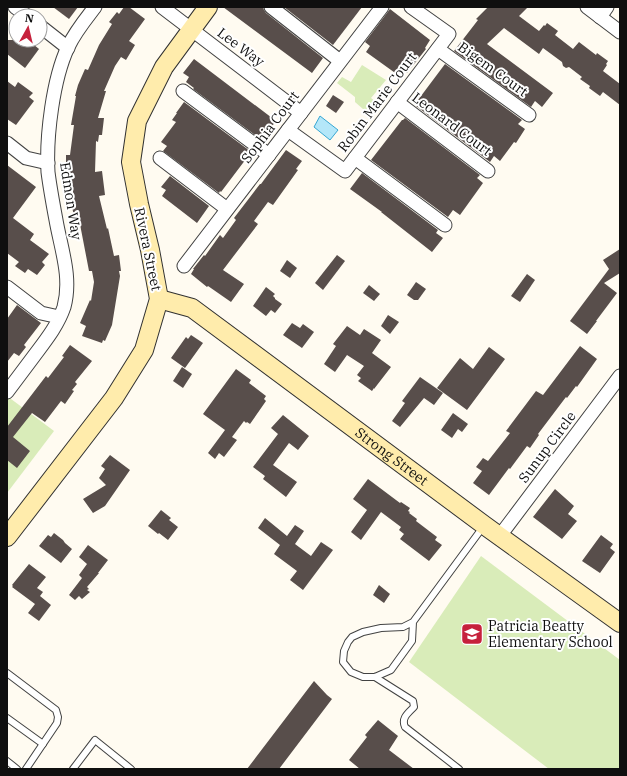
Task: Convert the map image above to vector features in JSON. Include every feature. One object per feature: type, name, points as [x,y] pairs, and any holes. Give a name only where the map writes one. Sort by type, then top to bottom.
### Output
[{"type":"street","name":"Edmon Way","points":[[7,392],[53,331],[64,307],[67,287],[66,264],[56,221],[48,172],[48,139],[58,73],[68,48],[79,27],[95,7]]},
{"type":"street","name":"Lee Way","points":[[162,7],[301,113]]},
{"type":"street","name":"Rivera Street","points":[[10,526],[114,398],[144,350],[159,299],[150,250],[139,204],[132,162],[137,121],[164,67],[208,7]]},
{"type":"street","points":[[271,7],[340,61]]},
{"type":"street","name":"Sophia Court","points":[[184,266],[382,7]]},
{"type":"street","name":"Robin Marie Court","points":[[288,130],[345,171],[449,34],[410,7]]},
{"type":"street","points":[[587,7],[603,12],[620,32]]},
{"type":"street","points":[[48,32],[68,48]]},
{"type":"street","name":"Bigem Court","points":[[438,49],[529,115]]},
{"type":"street","points":[[183,91],[269,155]]},
{"type":"street","name":"Leonard Court","points":[[397,102],[488,171]]},
{"type":"street","points":[[7,143],[26,158],[48,163]]},
{"type":"street","points":[[160,158],[227,209]]},
{"type":"street","points":[[355,158],[445,224]]},
{"type":"street","points":[[7,287],[41,313],[59,317]]},
{"type":"street","name":"Strong Street","points":[[159,299],[192,308],[499,537],[620,623]]},
{"type":"street","name":"Sunup Circle","points":[[499,537],[620,376]]},
{"type":"lane","points":[[413,622],[412,641],[392,670],[375,677],[363,677],[351,672],[343,662],[344,651],[352,637],[363,632],[381,628],[403,627],[413,622],[484,525]]},
{"type":"lane","points":[[7,673],[56,710],[58,717],[57,723],[26,769]]},
{"type":"lane","points":[[375,677],[413,701],[414,707],[405,716],[405,727],[459,769]]},
{"type":"lane","points":[[7,718],[43,744]]},
{"type":"lane","points":[[73,769],[95,740],[131,769]]},
{"type":"lane","points":[[7,761],[17,769]]},
{"type":"green space","points":[[362,65],[386,80],[371,98],[380,105],[371,116],[355,102],[355,97],[337,83],[342,77],[351,82]]},
{"type":"green space","points":[[7,396],[54,431],[7,493]]},
{"type":"green space","points":[[481,556],[620,660],[620,769],[549,769],[409,662]]},
{"type":"water","points":[[320,116],[338,130],[330,140],[314,127]]},
{"type":"building","points":[[53,7],[78,7],[69,19]]},
{"type":"building","points":[[124,7],[129,7],[145,19],[129,41],[135,45],[126,60],[121,57],[115,66],[104,91],[106,91],[98,118],[104,118],[102,135],[99,135],[98,142],[96,141],[95,172],[102,171],[105,195],[99,196],[114,256],[119,255],[121,271],[119,271],[120,276],[112,325],[105,341],[103,340],[102,343],[82,336],[86,326],[80,323],[90,300],[91,301],[94,282],[92,271],[89,271],[79,219],[75,220],[72,207],[75,207],[72,184],[68,185],[66,155],[70,155],[74,125],[71,125],[78,85],[85,69],[88,70],[99,45],[112,24],[109,22],[117,12],[119,14]]},
{"type":"building","points":[[223,7],[263,7],[266,13],[323,58],[312,73]]},
{"type":"building","points":[[284,7],[362,7],[333,45]]},
{"type":"building","points":[[488,7],[528,7],[519,16],[539,31],[547,23],[558,31],[555,35],[573,49],[579,42],[596,55],[597,53],[608,61],[603,71],[620,84],[620,105],[603,92],[600,96],[589,88],[590,86],[580,79],[582,77],[569,67],[566,68],[563,66],[562,62],[543,48],[539,54],[504,28],[487,44],[553,93],[542,107],[535,101],[531,107],[454,51],[478,20],[476,19]]},
{"type":"building","points":[[390,9],[430,40],[425,48],[426,49],[407,73],[402,70],[398,75],[366,52],[370,46],[365,42]]},
{"type":"building","points":[[7,40],[8,48],[39,49],[25,68],[7,54]]},
{"type":"building","points":[[194,59],[276,121],[263,138],[260,136],[259,138],[193,89],[194,88],[186,82],[189,77],[183,73]]},
{"type":"building","points":[[445,64],[522,120],[518,124],[525,129],[516,143],[514,142],[500,161],[494,156],[490,162],[416,106],[420,102],[418,100]]},
{"type":"building","points":[[7,81],[15,87],[18,82],[33,93],[29,97],[34,101],[16,125],[7,119]]},
{"type":"building","points":[[333,95],[344,102],[336,113],[326,106]]},
{"type":"building","points":[[184,102],[250,151],[247,154],[249,155],[219,193],[163,151],[167,146],[161,142],[176,122],[172,120]]},
{"type":"building","points":[[405,118],[480,175],[477,178],[483,183],[460,215],[453,210],[448,217],[371,160]]},
{"type":"building","points":[[286,150],[302,161],[296,169],[298,170],[273,205],[268,202],[254,221],[258,224],[223,270],[244,284],[231,302],[208,286],[207,287],[191,274],[193,269],[204,255],[205,256],[220,235],[223,238],[236,220],[234,218]]},
{"type":"building","points":[[7,165],[36,187],[13,218],[34,234],[30,240],[49,254],[42,262],[45,265],[37,275],[28,269],[25,273],[15,266],[19,262],[7,253]]},
{"type":"building","points":[[362,173],[438,230],[436,233],[443,238],[432,252],[382,212],[350,189]]},
{"type":"building","points":[[170,176],[209,206],[197,223],[162,196],[166,190],[161,187]]},
{"type":"building","points":[[620,249],[620,273],[604,283],[617,293],[587,334],[570,321],[609,269],[603,260]]},
{"type":"building","points":[[337,255],[345,261],[323,290],[315,283]]},
{"type":"building","points":[[287,260],[297,268],[290,278],[280,271]]},
{"type":"building","points":[[527,274],[535,280],[520,302],[511,296]]},
{"type":"building","points":[[416,282],[426,289],[418,300],[414,300],[407,295]]},
{"type":"building","points":[[369,285],[380,294],[374,301],[363,293]]},
{"type":"building","points":[[266,287],[275,294],[273,296],[275,299],[282,304],[275,313],[271,310],[266,316],[253,306]]},
{"type":"building","points":[[17,305],[41,323],[24,345],[26,347],[19,356],[14,353],[7,362],[7,319]]},
{"type":"building","points":[[388,315],[399,322],[390,334],[381,326]]},
{"type":"building","points":[[292,323],[300,328],[303,324],[314,332],[302,348],[283,335]]},
{"type":"building","points":[[347,326],[360,335],[364,329],[381,340],[372,353],[391,367],[372,391],[358,381],[361,378],[357,375],[364,366],[347,355],[335,372],[324,364],[336,346],[333,344]]},
{"type":"building","points":[[191,335],[203,343],[185,368],[171,358],[186,337],[188,339]]},
{"type":"building","points":[[70,345],[92,361],[75,382],[77,384],[72,390],[74,391],[65,404],[61,401],[45,422],[32,413],[13,437],[30,451],[17,468],[7,460],[7,427],[46,376],[48,378],[64,357],[62,356]]},
{"type":"building","points":[[580,346],[597,359],[577,387],[576,386],[567,398],[566,397],[538,434],[539,435],[530,448],[527,446],[489,495],[473,483],[482,471],[476,467],[483,458],[488,461],[510,433],[506,431],[536,391],[543,395]]},
{"type":"building","points":[[489,347],[505,359],[467,410],[437,388],[460,358],[473,369]]},
{"type":"building","points":[[182,367],[192,374],[183,388],[173,381]]},
{"type":"building","points":[[236,369],[251,380],[249,383],[266,396],[264,399],[266,401],[250,424],[244,421],[232,437],[237,440],[224,457],[219,453],[215,459],[208,453],[225,430],[203,414]]},
{"type":"building","points":[[420,377],[443,393],[434,405],[424,398],[400,427],[392,421],[405,403],[402,401]]},
{"type":"building","points":[[453,413],[468,424],[462,432],[458,429],[452,438],[441,430]]},
{"type":"building","points":[[283,415],[309,436],[298,450],[289,443],[273,465],[297,482],[286,497],[263,479],[265,476],[253,467],[278,434],[271,428]]},
{"type":"building","points":[[110,455],[130,470],[105,506],[93,513],[83,499],[106,485],[99,478],[105,469],[101,466]]},
{"type":"building","points":[[368,479],[400,503],[401,502],[410,508],[408,511],[417,519],[416,521],[437,537],[435,540],[442,545],[429,561],[400,539],[404,534],[399,530],[401,527],[381,512],[361,540],[351,532],[367,510],[353,499]]},
{"type":"building","points":[[555,489],[574,506],[568,514],[577,521],[562,539],[533,517]]},
{"type":"building","points":[[161,510],[171,518],[169,520],[178,527],[168,540],[148,526]]},
{"type":"building","points":[[265,518],[287,536],[295,525],[304,531],[295,544],[311,556],[321,542],[333,550],[303,590],[290,580],[297,571],[274,554],[280,545],[258,528]]},
{"type":"building","points":[[54,533],[72,549],[61,563],[39,546],[48,535],[51,537]]},
{"type":"building","points":[[601,535],[613,544],[610,548],[615,552],[600,573],[582,561]]},
{"type":"building","points":[[88,545],[108,560],[87,587],[89,589],[87,590],[90,592],[82,599],[79,596],[75,600],[69,595],[82,578],[79,575],[87,564],[79,557]]},
{"type":"building","points":[[29,564],[46,577],[37,588],[43,592],[40,596],[51,605],[39,621],[28,613],[35,604],[12,587]]},
{"type":"building","points":[[379,585],[390,594],[384,603],[373,595]]},
{"type":"building","points":[[314,681],[332,699],[279,769],[247,769]]},
{"type":"building","points":[[378,720],[398,736],[389,750],[414,769],[360,769],[349,760],[367,737],[365,735]]},
{"type":"place","name":"Patricia Beatty Elementary School","points":[[472,634]]}]
